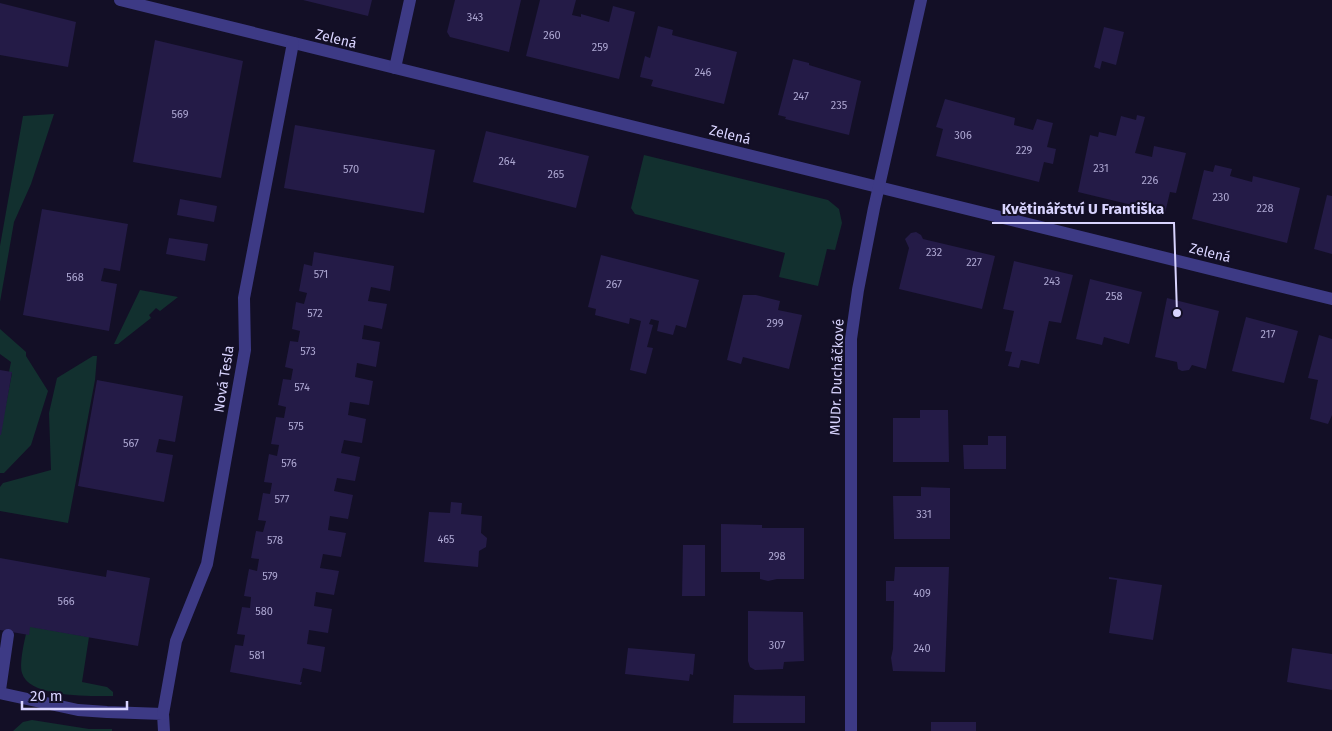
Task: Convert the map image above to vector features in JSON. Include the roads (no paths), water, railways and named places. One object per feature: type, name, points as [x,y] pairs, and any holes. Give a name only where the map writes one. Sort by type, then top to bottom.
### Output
[{"type":"street","name":"Zelená","points":[[120,0],[1332,299]]},
{"type":"street","points":[[395,68],[410,0]]},
{"type":"street","name":"MUDr. Ducháčkové","points":[[851,731],[851,339],[858,290],[879,186],[920,0]]},
{"type":"street","name":"Nová Tesla","points":[[164,731],[163,714],[176,641],[207,564],[245,350],[244,298],[293,43]]},
{"type":"street","points":[[8,635],[0,691],[78,710],[163,714]]},
{"type":"place","name":"Květinářství U Františka","points":[[1177,313]]}]
